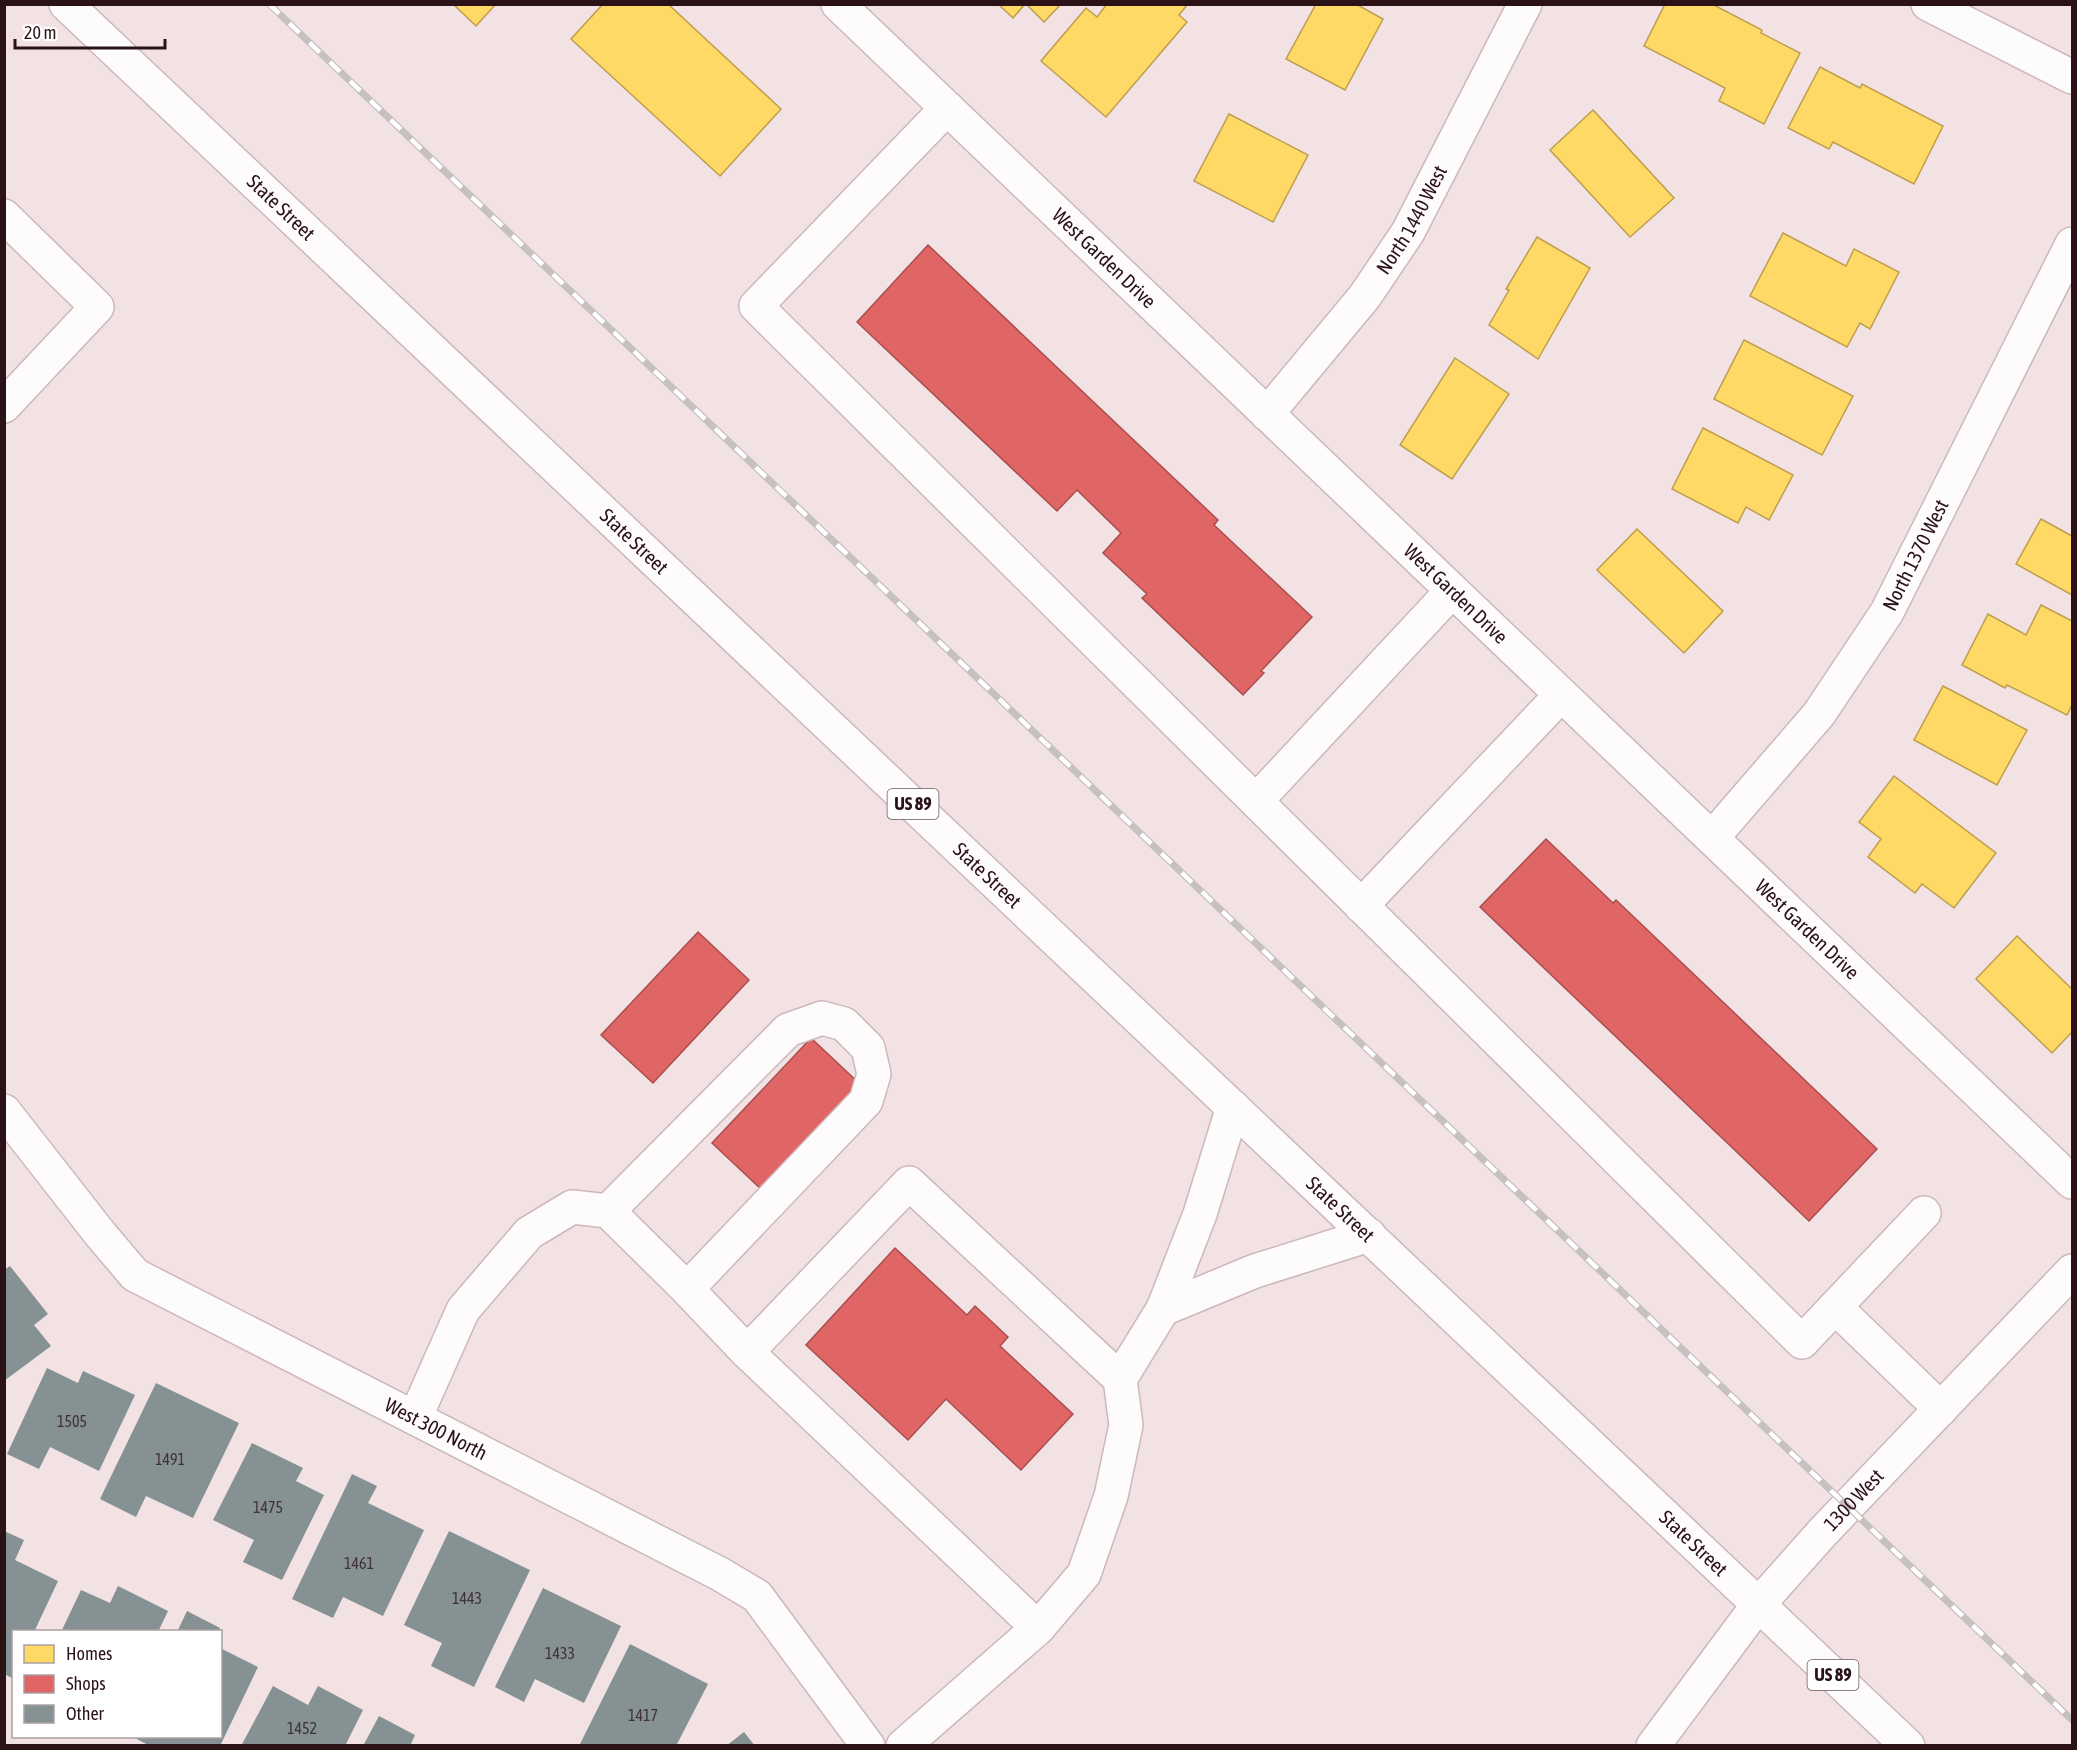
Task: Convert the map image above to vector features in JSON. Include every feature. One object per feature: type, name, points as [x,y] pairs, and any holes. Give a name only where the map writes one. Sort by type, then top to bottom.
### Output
[{"type":"street","name":"State Street","points":[[66,4],[1908,1746]]},
{"type":"street","name":"North 1440 West","points":[[1268,414],[1365,296],[1408,232],[1525,4]]},
{"type":"street","points":[[1928,4],[2073,77]]},
{"type":"street","name":"West Garden Drive","points":[[855,10],[947,108],[2073,1182]]},
{"type":"street","points":[[947,108],[756,306],[1802,1342],[1924,1214]]},
{"type":"street","points":[[4,216],[98,307],[4,406]]},
{"type":"street","name":"North 1370 West","points":[[1712,838],[1819,714],[1887,612],[2073,244]]},
{"type":"street","points":[[1256,801],[1452,591]]},
{"type":"street","points":[[1361,906],[1561,695]]},
{"type":"street","points":[[608,1211],[788,1030],[822,1018],[844,1024],[868,1048],[874,1074],[866,1101],[687,1289]]},
{"type":"street","points":[[903,1746],[1038,1628],[1084,1574],[1111,1496],[1125,1425],[1120,1379],[1163,1309],[1200,1214],[1233,1107]]},
{"type":"street","name":"West 300 North","points":[[4,1111],[135,1275],[720,1574],[757,1596],[868,1746]]},
{"type":"street","points":[[747,1352],[909,1183],[1120,1379]]},
{"type":"street","points":[[415,1418],[463,1310],[529,1233],[572,1207],[608,1211],[747,1352],[1038,1628]]},
{"type":"street","points":[[1163,1309],[1255,1271],[1369,1235]]},
{"type":"street","name":"1300 West","points":[[1653,1746],[1758,1605],[1823,1532],[2073,1271]]},
{"type":"street","points":[[1835,1306],[1941,1409]]},
{"type":"building: Homes","points":[[453,4],[496,4],[476,26]]},
{"type":"building: Homes","points":[[603,4],[668,4],[781,109],[720,176],[571,39]]},
{"type":"building: Homes","points":[[998,4],[1025,4],[1013,18]]},
{"type":"building: Homes","points":[[1026,4],[1061,4],[1044,22]]},
{"type":"building: Homes","points":[[1107,4],[1188,4],[1179,15],[1187,22],[1106,117],[1041,61],[1086,8],[1097,17]]},
{"type":"building: Homes","points":[[1316,4],[1356,4],[1383,19],[1345,90],[1286,59]]},
{"type":"building: Homes","points":[[1665,4],[1712,4],[1800,53],[1764,124],[1719,101],[1725,88],[1644,46]]},
{"type":"building: Homes","points":[[1820,67],[1860,88],[1862,84],[1943,126],[1914,184],[1833,142],[1829,149],[1788,128]]},
{"type":"building: Homes","points":[[1593,110],[1674,198],[1630,237],[1550,150]]},
{"type":"building: Homes","points":[[1229,114],[1308,155],[1273,222],[1194,181]]},
{"type":"building: Homes","points":[[1783,233],[1846,266],[1854,249],[1899,272],[1870,329],[1860,323],[1847,347],[1750,296]]},
{"type":"building: Homes","points":[[1537,237],[1590,268],[1538,359],[1489,325],[1509,290],[1506,289]]},
{"type":"building: Homes","points":[[1744,340],[1853,396],[1822,455],[1714,399]]},
{"type":"building: Homes","points":[[1455,358],[1509,394],[1452,479],[1400,445]]},
{"type":"building: Homes","points":[[1703,428],[1793,475],[1769,520],[1746,507],[1738,523],[1672,489]]},
{"type":"building: Homes","points":[[2041,519],[2072,536],[2072,595],[2016,564]]},
{"type":"building: Homes","points":[[1637,529],[1723,611],[1684,653],[1597,570]]},
{"type":"building: Homes","points":[[2041,605],[2072,621],[2072,705],[2067,715],[2007,685],[2005,688],[1962,665],[1988,614],[2026,635]]},
{"type":"building: Homes","points":[[1943,686],[2027,730],[1997,785],[1914,740]]},
{"type":"building: Homes","points":[[1894,776],[1996,853],[1954,908],[1922,884],[1915,893],[1868,857],[1881,839],[1859,822]]},
{"type":"building: Homes","points":[[2017,936],[2072,989],[2072,1032],[2052,1053],[1976,979]]},
{"type":"building: Shops","points":[[928,245],[1218,520],[1214,525],[1312,617],[1261,671],[1264,673],[1243,695],[1142,598],[1147,594],[1103,553],[1121,533],[1077,490],[1057,511],[857,322]]},
{"type":"building: Shops","points":[[1546,839],[1613,903],[1616,900],[1877,1149],[1809,1221],[1480,907]]},
{"type":"building: Shops","points":[[698,932],[749,980],[653,1083],[601,1035]]},
{"type":"building: Shops","points":[[811,1038],[862,1086],[763,1191],[712,1143]]},
{"type":"building: Shops","points":[[895,1248],[967,1315],[975,1306],[1008,1337],[1000,1346],[1073,1414],[1021,1470],[946,1399],[908,1440],[806,1345]]},
{"type":"building: Other","points":[[10,1266],[48,1314],[34,1325],[51,1346],[4,1381],[4,1270]]},
{"type":"building: Other","points":[[47,1368],[78,1383],[83,1371],[135,1395],[99,1471],[50,1447],[39,1469],[7,1454]]},
{"type":"building: Other","points":[[156,1383],[239,1423],[193,1518],[146,1496],[136,1517],[100,1499]]},
{"type":"building: Other","points":[[252,1443],[303,1468],[296,1481],[324,1495],[282,1580],[243,1562],[254,1540],[213,1520]]},
{"type":"building: Other","points":[[352,1474],[377,1486],[368,1503],[424,1530],[383,1616],[343,1597],[333,1618],[292,1599]]},
{"type":"building: Other","points":[[4,1531],[24,1540],[15,1560],[58,1581],[35,1630],[12,1630],[12,1678],[4,1674]]},
{"type":"building: Other","points":[[449,1531],[530,1570],[474,1687],[431,1666],[442,1643],[404,1625]]},
{"type":"building: Other","points":[[118,1586],[168,1611],[159,1630],[62,1630],[81,1590],[110,1603]]},
{"type":"building: Other","points":[[543,1588],[621,1626],[584,1703],[535,1679],[524,1702],[495,1687]]},
{"type":"building: Other","points":[[187,1611],[220,1628],[220,1630],[178,1630]]},
{"type":"building: Other","points":[[630,1644],[708,1684],[676,1746],[579,1746]]},
{"type":"building: Other","points":[[222,1649],[258,1667],[220,1746],[150,1746],[135,1738],[222,1738]]},
{"type":"building: Other","points":[[273,1686],[308,1705],[318,1686],[363,1710],[345,1746],[241,1746]]},
{"type":"building: Other","points":[[379,1716],[415,1735],[410,1746],[363,1746]]},
{"type":"building: Other","points":[[744,1732],[755,1746],[726,1746]]},
{"type":"railway","points":[[269,4],[2072,1720]]}]
